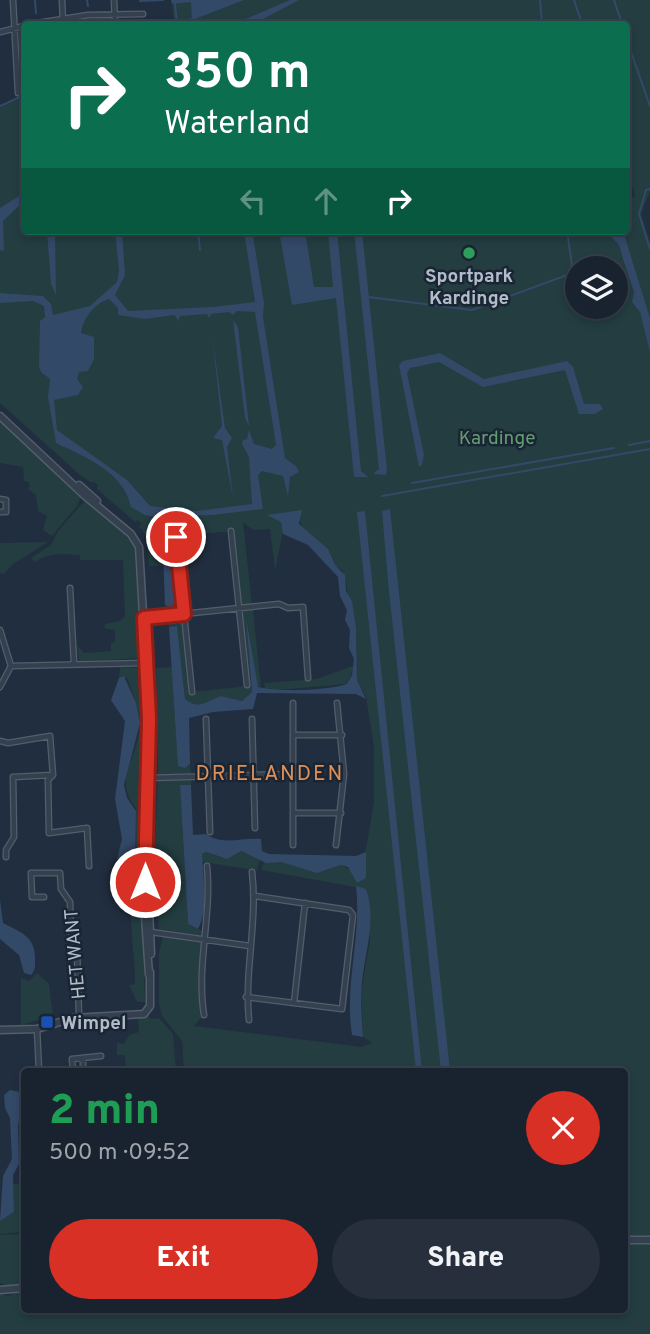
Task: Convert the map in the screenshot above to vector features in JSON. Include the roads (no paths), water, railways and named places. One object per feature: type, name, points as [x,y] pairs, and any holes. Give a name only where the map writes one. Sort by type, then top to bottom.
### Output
[{"type":"street","points":[[13,0],[18,93]]},
{"type":"street","points":[[62,0],[63,21],[114,14],[143,14]]},
{"type":"street","points":[[114,0],[115,21]]},
{"type":"street","points":[[0,32],[21,27]]},
{"type":"street","points":[[0,416],[138,544],[144,618],[148,778],[145,882],[150,1006],[145,1014],[79,1018],[37,1029],[0,1030]]},
{"type":"street","points":[[0,499],[6,500],[6,512],[0,512]]},
{"type":"street","points":[[231,531],[247,685]]},
{"type":"street","points":[[176,537],[192,692]]},
{"type":"street","points":[[70,588],[74,663]]},
{"type":"street","points":[[144,618],[279,604],[288,608],[303,607],[308,678]]},
{"type":"street","points":[[0,630],[11,666],[0,687]]},
{"type":"street","points":[[11,666],[145,663]]},
{"type":"street","points":[[293,703],[293,845]]},
{"type":"street","points":[[336,845],[342,813],[344,774],[337,703]]},
{"type":"street","points":[[206,719],[210,832]]},
{"type":"street","points":[[252,719],[255,828]]},
{"type":"street","points":[[293,735],[342,735]]},
{"type":"street","points":[[0,741],[8,743],[50,736],[52,775],[48,780],[49,833],[87,828],[89,866]]},
{"type":"street","points":[[148,778],[293,774]]},
{"type":"street","points":[[6,857],[6,850],[14,837],[13,777],[52,775]]},
{"type":"street","points":[[293,813],[342,813]]},
{"type":"street","points":[[204,1015],[201,983],[209,901],[207,866]]},
{"type":"street","points":[[249,1020],[246,997],[255,897],[252,872]]},
{"type":"street","name":"HET WANT","points":[[44,897],[32,897],[31,873],[60,873],[61,889],[70,902],[71,933],[77,949],[79,1018]]},
{"type":"street","points":[[246,997],[342,1009],[353,915],[349,910],[255,897]]},
{"type":"street","points":[[294,1003],[305,903]]},
{"type":"street","points":[[149,932],[250,946]]},
{"type":"street","points":[[37,1029],[38,1068]]},
{"type":"street","points":[[73,1068],[72,1059],[101,1056]]},
{"type":"street","points":[[83,1059],[83,1068]]},
{"type":"street","points":[[628,1240],[650,1240]]},
{"type":"street","points":[[0,1290],[21,1288]]},
{"type":"water","points":[[171,0],[244,0],[192,20],[191,2],[172,4]]},
{"type":"water","points":[[290,0],[299,0],[263,21],[241,21]]},
{"type":"water","points":[[21,195],[21,204],[3,221],[4,251],[0,250],[0,208]]},
{"type":"water","points":[[47,235],[55,235],[56,295],[51,284]]},
{"type":"water","points":[[115,235],[122,235],[125,275],[115,295],[128,311],[255,302],[245,235],[257,235],[253,236],[264,303],[263,317],[285,458],[296,466],[299,472],[290,477],[288,496],[283,476],[262,471],[258,475],[263,509],[213,515],[145,515],[131,507],[127,495],[112,475],[91,460],[56,443],[48,397],[50,379],[41,372],[39,366],[40,321],[45,317],[44,306],[33,301],[0,303],[0,293],[43,296],[51,304],[53,315],[90,306],[117,282],[119,271]],"holes":[[[109,299],[118,308],[118,315],[145,319],[175,315],[178,321],[180,316],[207,314],[209,318],[211,314],[255,312],[276,445],[272,449],[254,444],[249,430],[247,439],[243,440],[242,444],[249,457],[252,504],[197,511],[150,506],[127,480],[57,430],[54,400],[78,395],[83,387],[77,379],[79,372],[88,371],[94,359],[94,337],[81,333],[84,322],[95,308]]]},
{"type":"water","points":[[275,235],[306,235],[314,287],[333,287],[328,235],[337,235],[361,471],[368,477],[354,477],[336,298],[292,305],[280,236]]},
{"type":"water","points":[[354,235],[362,235],[386,475],[373,474],[379,469]]},
{"type":"water","points":[[612,235],[624,235],[650,318],[650,352],[640,312],[632,302],[634,292],[628,273],[628,256],[623,256]]},
{"type":"water","points":[[233,320],[238,327],[249,426],[245,418]]},
{"type":"water","points":[[212,334],[225,428],[232,438],[227,447],[233,498],[222,440],[213,438],[222,426]]},
{"type":"water","points":[[440,353],[484,379],[567,361],[573,367],[584,404],[600,404],[603,409],[595,414],[579,414],[565,370],[483,387],[439,362],[410,368],[407,373],[424,455],[419,467],[399,365],[403,361]]},
{"type":"water","points":[[390,509],[450,1068],[441,1068],[382,511]]},
{"type":"water","points":[[302,510],[299,524],[328,549],[336,566],[345,575],[346,591],[352,601],[356,628],[357,680],[366,699],[356,694],[257,693],[253,709],[213,712],[189,718],[190,764],[185,768],[178,766],[169,627],[177,626],[185,699],[195,704],[203,704],[221,696],[242,701],[252,692],[246,617],[258,687],[290,690],[327,688],[347,684],[352,675],[354,659],[349,648],[350,630],[345,620],[347,610],[340,596],[338,577],[308,545],[283,534],[281,522],[267,515]]},
{"type":"water","points":[[365,511],[422,1068],[416,1068],[357,512]]},
{"type":"water","points":[[162,522],[168,522],[175,604],[171,607],[165,605]]},
{"type":"water","points":[[124,676],[136,703],[140,723],[124,785],[127,798],[136,811],[135,850],[133,857],[125,863],[117,859],[122,839],[115,799],[125,721],[111,700],[119,678]]},
{"type":"water","points":[[180,785],[191,785],[193,835],[206,834],[219,840],[261,839],[262,851],[269,854],[356,856],[366,852],[366,878],[357,883],[348,867],[341,865],[317,873],[281,862],[266,863],[241,851],[227,859],[206,852],[202,854],[204,902],[201,921],[198,929],[188,924]]},
{"type":"water","points":[[356,886],[366,889],[370,912],[361,989],[363,1037],[352,1035],[350,1016],[357,923]]},
{"type":"water","points":[[0,900],[3,923],[21,932],[32,945],[35,965],[31,975],[24,973],[19,955],[0,939]]},
{"type":"water","points":[[10,1090],[21,1092],[21,1110],[18,1126],[19,1164],[13,1175],[14,1212],[0,1221],[3,1176],[12,1159],[10,1118],[5,1108],[4,1095]]},
{"type":"waterway","points":[[35,0],[36,13]]},
{"type":"waterway","points":[[87,0],[88,6]]},
{"type":"waterway","points":[[140,1],[163,0]]},
{"type":"waterway","points":[[540,0],[542,21]]},
{"type":"waterway","points":[[574,0],[581,21]]},
{"type":"waterway","points":[[614,0],[621,21]]},
{"type":"waterway","points":[[175,4],[177,21]]},
{"type":"waterway","points":[[187,21],[192,19]]},
{"type":"waterway","points":[[630,49],[650,106]]},
{"type":"waterway","points":[[0,106],[21,96]]},
{"type":"waterway","points":[[650,189],[646,190],[639,214],[650,249]]},
{"type":"waterway","points":[[198,235],[200,250]]},
{"type":"waterway","points":[[369,297],[472,310],[567,275],[572,265],[568,235]]},
{"type":"waterway","points":[[629,445],[650,441]]},
{"type":"waterway","points":[[412,483],[614,448]]},
{"type":"waterway","points":[[382,496],[650,449]]},
{"type":"place","name":"Sportpark Kardinge","points":[[469,253]]},
{"type":"place","name":"Wimpel","points":[[47,1022]]},
{"type":"district","name":"DRIELANDEN","points":[[270,773]]},
{"type":"park label","name":"Kardinge","points":[[497,437]]}]
